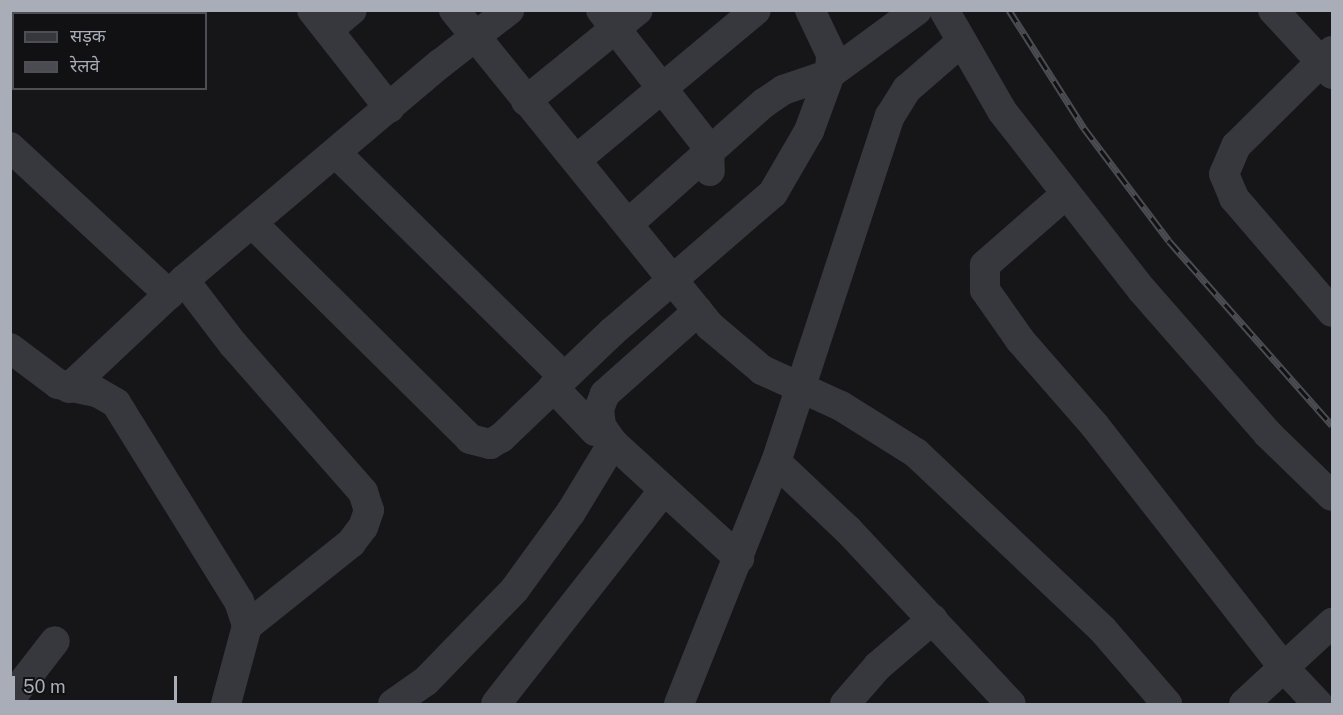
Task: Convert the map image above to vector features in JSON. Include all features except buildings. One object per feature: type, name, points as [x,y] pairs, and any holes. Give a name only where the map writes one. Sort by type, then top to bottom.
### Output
[{"type":"street","points":[[352,10],[320,20],[389,108]]},
{"type":"street","points":[[453,10],[698,311],[762,370],[799,390],[841,406],[916,453],[1103,630],[1167,705]]},
{"type":"street","points":[[69,388],[176,287],[509,10]]},
{"type":"street","points":[[252,223],[470,439],[490,444],[501,438],[559,382],[773,193],[809,131],[830,74],[831,54],[810,10]]},
{"type":"street","points":[[628,224],[710,163],[783,90],[830,74],[917,10]]},
{"type":"street","points":[[944,10],[960,43],[1002,111],[1142,290],[1269,434],[1332,496]]},
{"type":"street","points":[[1273,10],[1329,62],[1236,146],[1224,174],[1234,198],[1332,312]]},
{"type":"street","points":[[576,160],[752,12]]},
{"type":"street","points":[[526,101],[619,16],[710,163]]},
{"type":"street","points":[[679,705],[776,462],[890,116],[907,89],[960,43]]},
{"type":"street","points":[[10,147],[176,287],[233,344],[363,492],[369,510],[363,527],[351,543],[247,626]]},
{"type":"street","points":[[336,153],[559,382],[604,437],[739,558]]},
{"type":"street","points":[[1066,194],[985,265],[985,290],[996,309],[1095,426],[1283,667],[1317,705]]},
{"type":"street","points":[[393,705],[426,681],[515,589],[572,512],[604,437],[599,410],[605,394],[698,311]]},
{"type":"street","points":[[10,348],[58,384],[108,398],[124,414],[239,601],[247,626],[226,705]]},
{"type":"street","points":[[776,462],[819,500],[1011,705]]},
{"type":"street","points":[[496,705],[664,490]]},
{"type":"street","points":[[845,705],[878,666],[933,620]]},
{"type":"street","points":[[1244,705],[1332,622]]},
{"type":"street","points":[[10,699],[55,641]]},
{"type":"railway","points":[[1009,10],[1084,128],[1169,241],[1332,425]]}]
